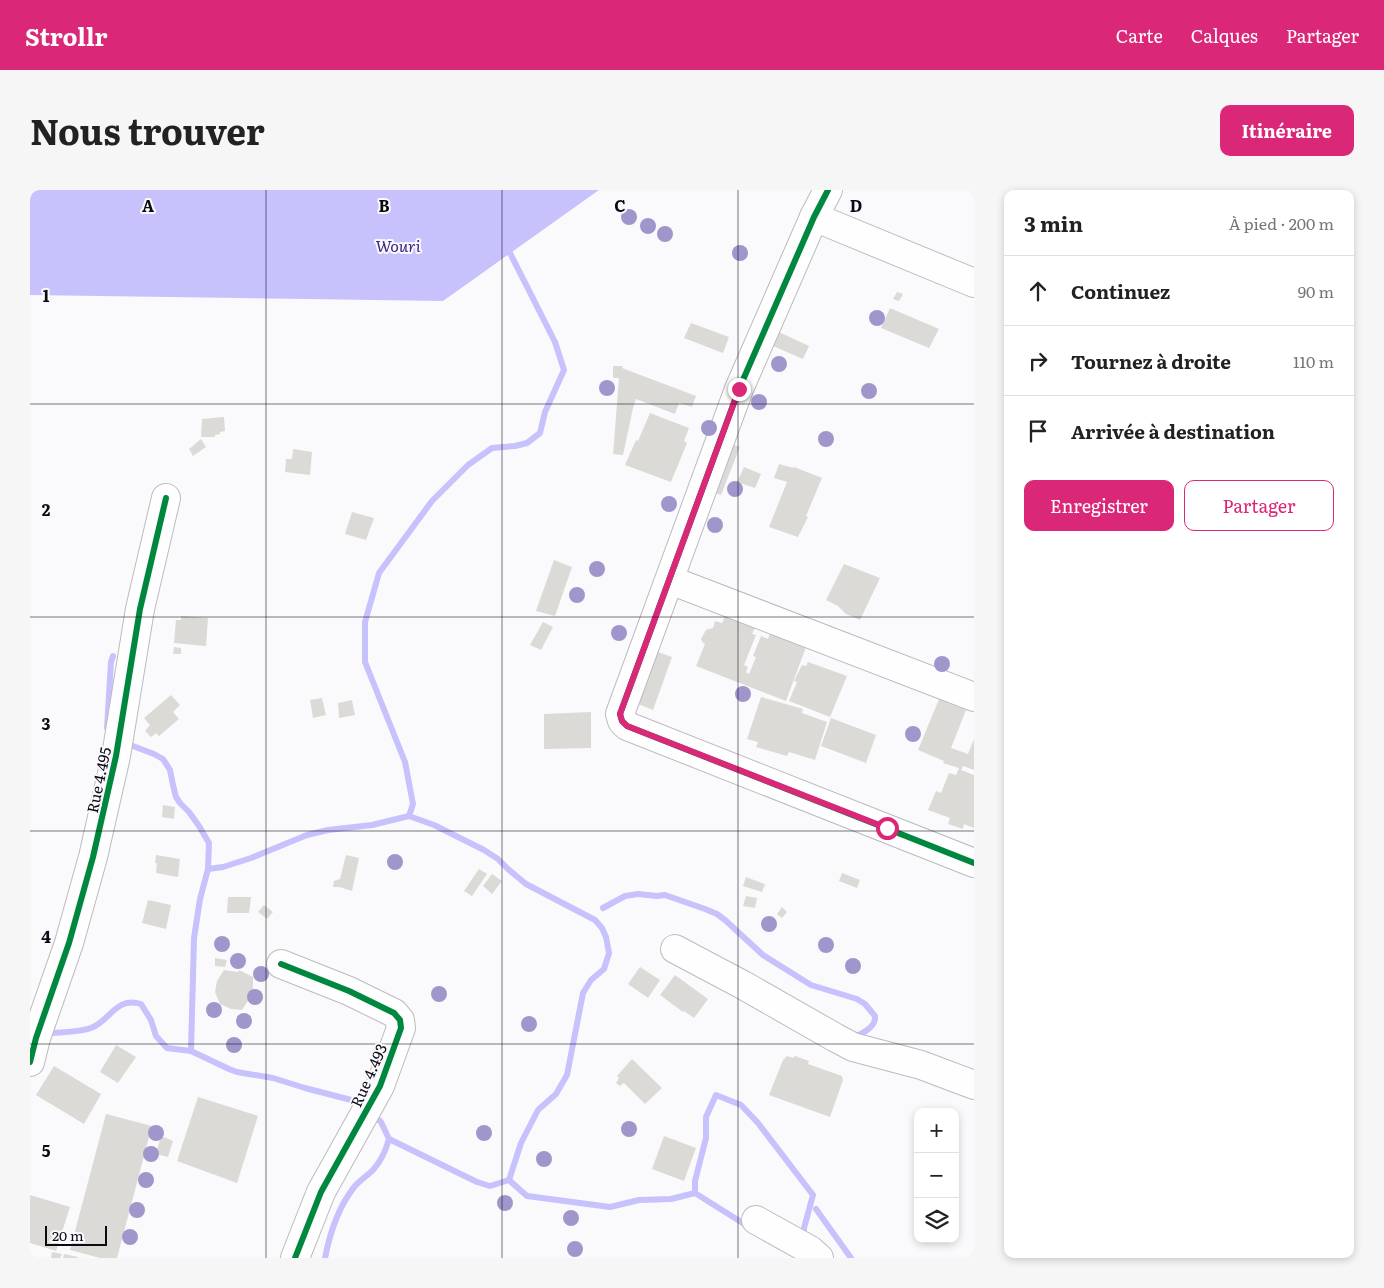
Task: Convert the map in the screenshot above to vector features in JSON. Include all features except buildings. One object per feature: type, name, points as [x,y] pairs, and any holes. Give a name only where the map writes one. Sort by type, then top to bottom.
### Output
[{"type":"street","points":[[828,190],[739,389],[620,714],[622,721],[627,726],[974,863]]},
{"type":"street","points":[[814,218],[974,283]]},
{"type":"street","name":"Rue 4.495","points":[[30,1062],[36,1038],[69,943],[93,857],[116,756],[140,610],[166,498]]},
{"type":"street","points":[[670,580],[974,697]]},
{"type":"street","points":[[675,949],[853,1046],[921,1065],[974,1085]]},
{"type":"street","name":"Rue 4.493","points":[[281,964],[349,991],[394,1013],[400,1020],[401,1028],[380,1086],[321,1192],[295,1258]]},
{"type":"street","points":[[756,1220],[810,1250],[819,1258]]},
{"type":"water","name":"Wouri","points":[[30,190],[599,190],[443,301],[30,295]]},
{"type":"waterway","points":[[409,816],[413,804],[405,762],[365,662],[365,622],[379,573],[432,501],[468,465],[492,448],[527,443],[540,433],[545,412],[564,370],[555,342],[507,247]]},
{"type":"waterway","points":[[109,732],[107,728],[113,656]]},
{"type":"waterway","points":[[125,743],[163,759],[170,770],[176,797],[189,812],[209,843],[208,869],[200,899],[194,938],[191,1051]]},
{"type":"waterway","points":[[208,869],[223,867],[251,858],[307,835],[328,830],[372,825],[409,816],[434,825],[484,850],[498,859],[526,884],[595,920],[602,928],[606,937],[609,953],[604,969],[591,980],[583,993],[567,1075],[556,1094],[538,1110],[521,1143],[509,1180]]},
{"type":"waterway","points":[[603,908],[625,896],[638,894],[665,895],[717,914],[763,955],[811,985],[857,999],[865,1004],[875,1016],[875,1020],[868,1030],[853,1038]]},
{"type":"waterway","points":[[46,1029],[52,1033],[72,1032],[91,1028],[98,1025],[114,1010],[125,1003],[141,1004],[151,1020],[156,1036],[167,1048],[191,1051],[237,1072],[273,1078],[355,1101],[362,1106]]},
{"type":"waterway","points":[[695,1193],[695,1181],[706,1138],[706,1117],[716,1095],[741,1105],[758,1123],[813,1195],[804,1228],[804,1240]]},
{"type":"waterway","points":[[372,1114],[381,1122],[389,1139],[477,1182],[490,1186],[509,1180]]},
{"type":"waterway","points":[[325,1258],[329,1239],[339,1211],[355,1186],[378,1163],[389,1139]]},
{"type":"waterway","points":[[509,1180],[527,1196],[610,1207],[639,1200],[671,1199],[695,1193],[749,1227]]},
{"type":"waterway","points":[[816,1209],[851,1258]]},
{"type":"cycle path","points":[[828,190],[814,217],[739,389],[620,714],[622,721],[627,726],[974,863]]},
{"type":"cycle path","points":[[30,1062],[36,1038],[69,943],[93,857],[116,756],[140,609],[166,498]]},
{"type":"cycle path","points":[[281,964],[349,991],[394,1013],[400,1020],[401,1028],[380,1086],[321,1192],[295,1258]]},
{"type":"route","points":[[739,389],[620,714],[622,721],[627,726],[887,828]]}]
